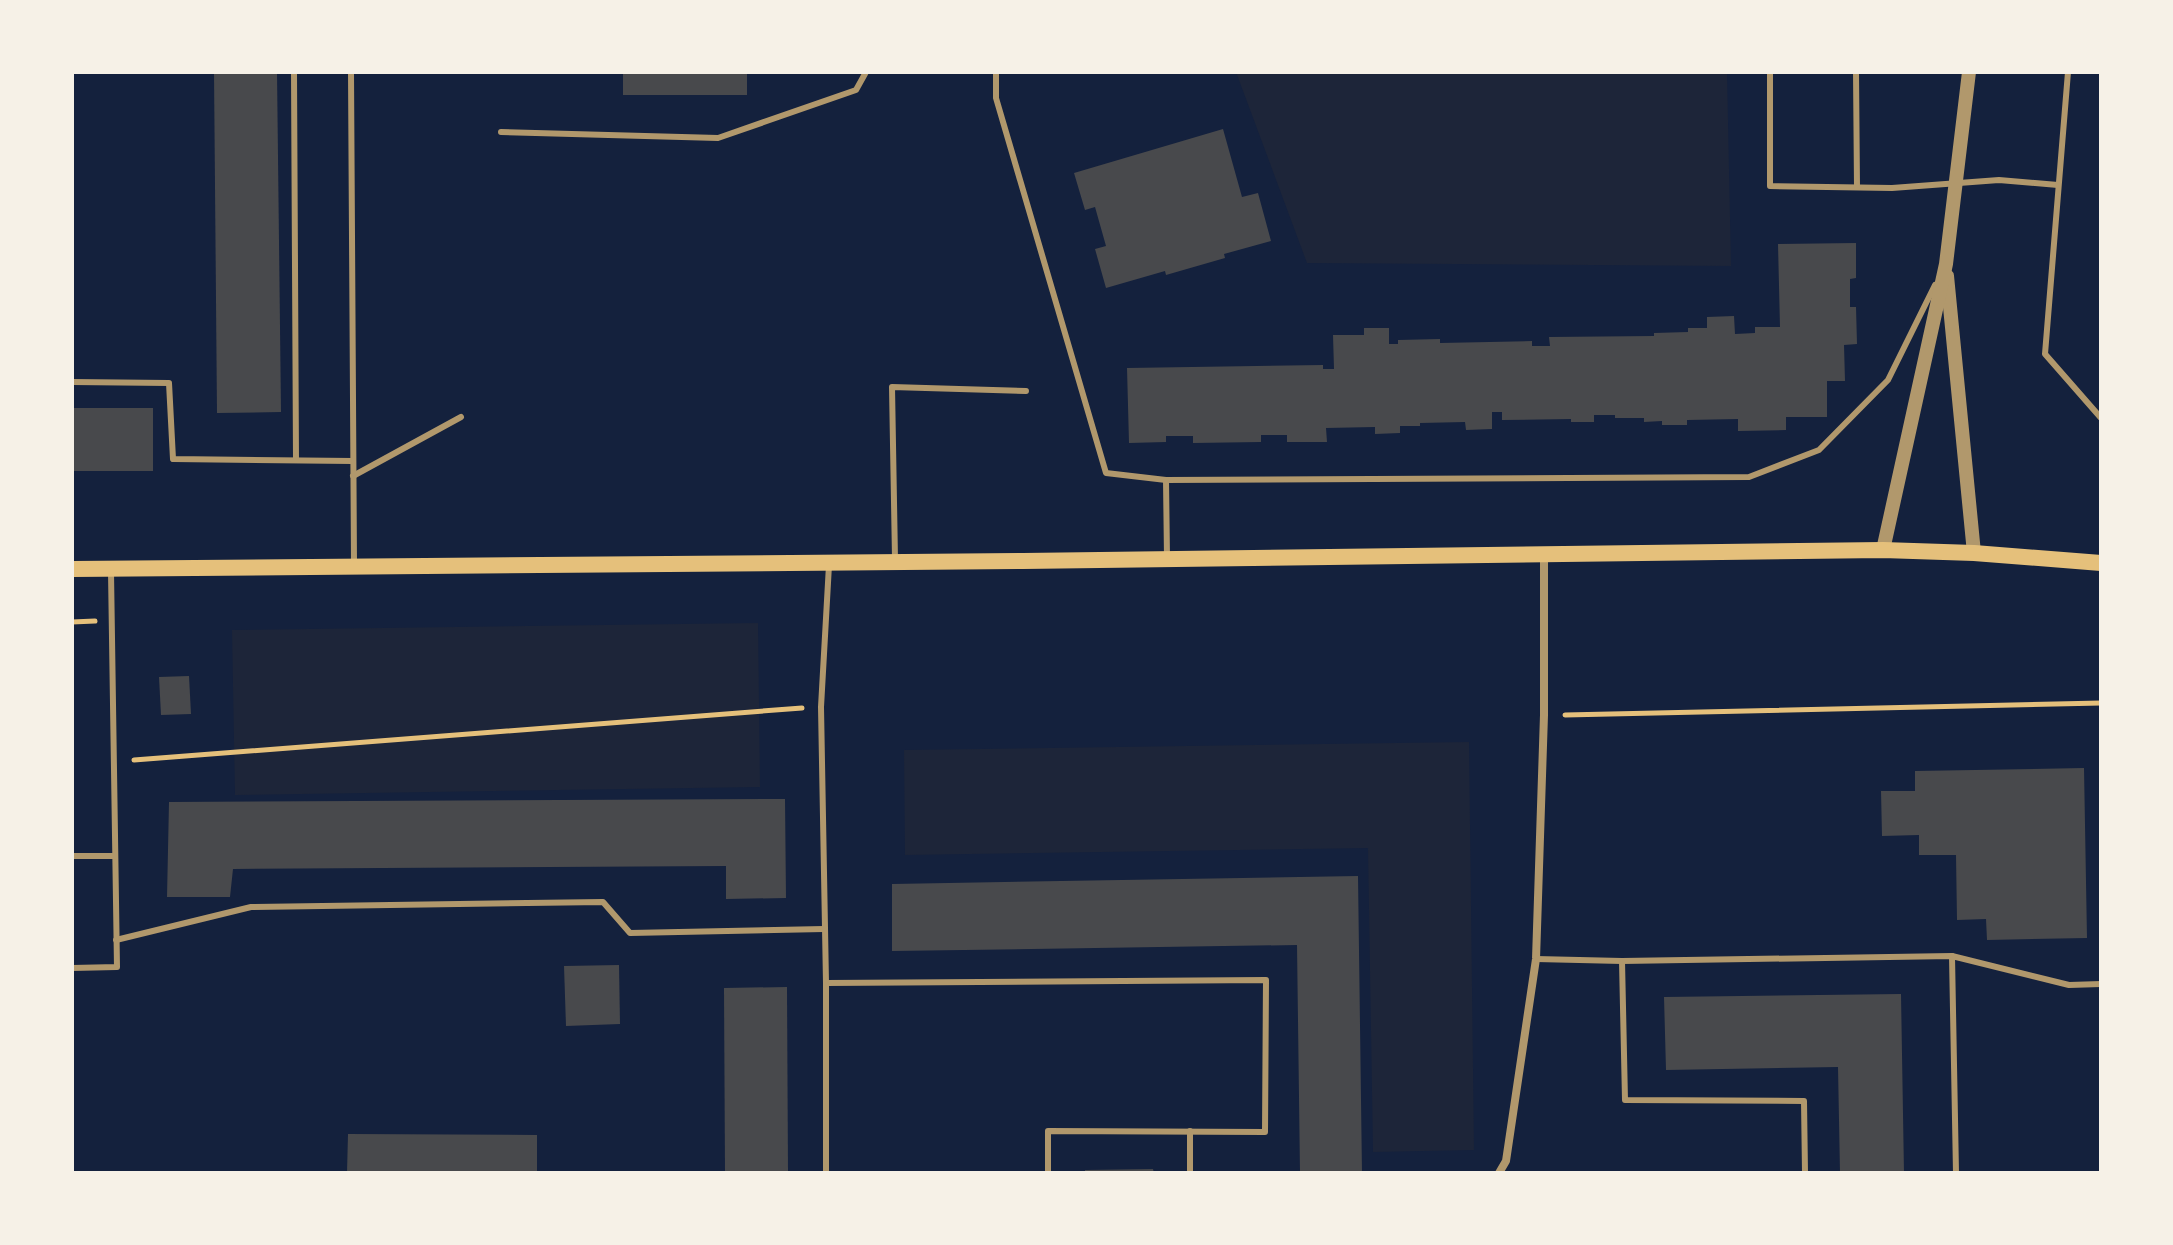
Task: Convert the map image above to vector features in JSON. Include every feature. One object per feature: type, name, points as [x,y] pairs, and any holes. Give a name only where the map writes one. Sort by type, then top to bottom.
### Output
[{"type":"main road","points":[[72,569],[1167,560],[1883,550],[1974,553],[2101,563]]},
{"type":"street","points":[[1883,550],[1946,264],[1969,72]]},
{"type":"street","points":[[1946,264],[1974,553]]},
{"type":"street","points":[[1499,1173],[1506,1161],[1536,959],[1544,715],[1544,554]]},
{"type":"lane","points":[[294,72],[296,460]]},
{"type":"lane","points":[[351,72],[354,567]]},
{"type":"lane","points":[[501,132],[718,138],[856,90],[866,72]]},
{"type":"lane","points":[[996,72],[996,98],[1106,473],[1166,480],[1749,477],[1819,450],[1888,380],[1946,264]]},
{"type":"lane","points":[[1770,72],[1770,186],[1892,188],[1999,180],[2058,185]]},
{"type":"lane","points":[[1856,72],[1857,187]]},
{"type":"lane","points":[[2068,72],[2045,354],[2101,418]]},
{"type":"lane","points":[[72,382],[169,383],[173,459],[353,461]]},
{"type":"lane","points":[[895,562],[892,387],[1026,391]]},
{"type":"lane","points":[[353,476],[461,417]]},
{"type":"lane","points":[[1166,480],[1167,560]]},
{"type":"lane","points":[[826,1173],[821,707],[829,563]]},
{"type":"lane","points":[[72,968],[117,967],[111,568]]},
{"type":"lane","points":[[72,856],[114,856]]},
{"type":"lane","points":[[116,940],[251,907],[603,902],[630,933],[824,929]]},
{"type":"lane","points":[[1536,959],[1622,961],[1952,956],[2069,985],[2101,984]]},
{"type":"lane","points":[[1952,956],[1956,1173]]},
{"type":"lane","points":[[1622,961],[1625,1100],[1804,1101],[1805,1173]]},
{"type":"lane","points":[[826,983],[1266,980],[1265,1132],[1048,1131],[1048,1173]]},
{"type":"lane","points":[[1190,1131],[1190,1173]]},
{"type":"path","points":[[1544,715],[2101,703]]},
{"type":"path","points":[[113,761],[821,707]]},
{"type":"shaded area","points":[[1236,72],[1727,73],[1731,266],[1307,263]]},
{"type":"shaded area","points":[[758,623],[760,787],[235,795],[232,630]]},
{"type":"shaded area","points":[[1469,742],[1474,1150],[1373,1152],[1368,848],[905,855],[904,750]]},
{"type":"building","points":[[214,72],[277,72],[281,412],[217,413]]},
{"type":"building","points":[[623,72],[747,72],[747,95],[623,95]]},
{"type":"building","points":[[1223,129],[1242,197],[1258,193],[1271,241],[1166,275],[1165,271],[1106,288],[1095,249],[1106,246],[1095,207],[1085,210],[1074,173]]},
{"type":"building","points":[[1856,243],[1856,278],[1850,279],[1850,307],[1856,307],[1857,344],[1844,345],[1845,381],[1827,381],[1827,417],[1786,417],[1786,430],[1738,431],[1738,419],[1687,420],[1687,425],[1662,425],[1662,421],[1644,422],[1644,418],[1615,418],[1615,415],[1594,415],[1594,422],[1571,422],[1571,419],[1502,420],[1502,412],[1492,412],[1492,429],[1466,430],[1465,422],[1420,423],[1420,426],[1400,426],[1400,433],[1375,434],[1375,427],[1326,428],[1327,442],[1287,442],[1287,435],[1261,435],[1261,442],[1193,443],[1193,436],[1166,436],[1166,442],[1129,443],[1127,368],[1323,365],[1323,369],[1334,369],[1333,335],[1364,335],[1364,328],[1389,328],[1389,344],[1398,344],[1398,340],[1440,339],[1440,343],[1532,341],[1532,346],[1550,346],[1549,337],[1654,336],[1654,333],[1707,328],[1707,317],[1734,316],[1735,334],[1755,333],[1755,327],[1780,327],[1778,244]]},
{"type":"building","points":[[72,408],[153,408],[153,471],[72,471]]},
{"type":"building","points":[[189,676],[191,714],[161,715],[159,677]]},
{"type":"building","points":[[2084,768],[2087,938],[1987,940],[1986,919],[1957,920],[1956,855],[1919,855],[1919,835],[1882,836],[1881,791],[1915,791],[1915,771]]},
{"type":"building","points":[[785,799],[786,898],[726,899],[726,866],[233,869],[230,897],[167,897],[169,802]]},
{"type":"building","points":[[1358,876],[1362,1173],[1300,1173],[1297,945],[892,951],[892,884]]},
{"type":"building","points":[[619,965],[620,1024],[566,1026],[564,966]]},
{"type":"building","points":[[787,987],[788,1173],[725,1173],[724,988]]},
{"type":"building","points":[[1901,994],[1904,1173],[1840,1173],[1838,1067],[1666,1070],[1664,997]]},
{"type":"building","points":[[348,1134],[537,1135],[537,1173],[347,1173]]},
{"type":"building","points":[[1153,1169],[1154,1173],[1085,1173],[1085,1170]]}]
